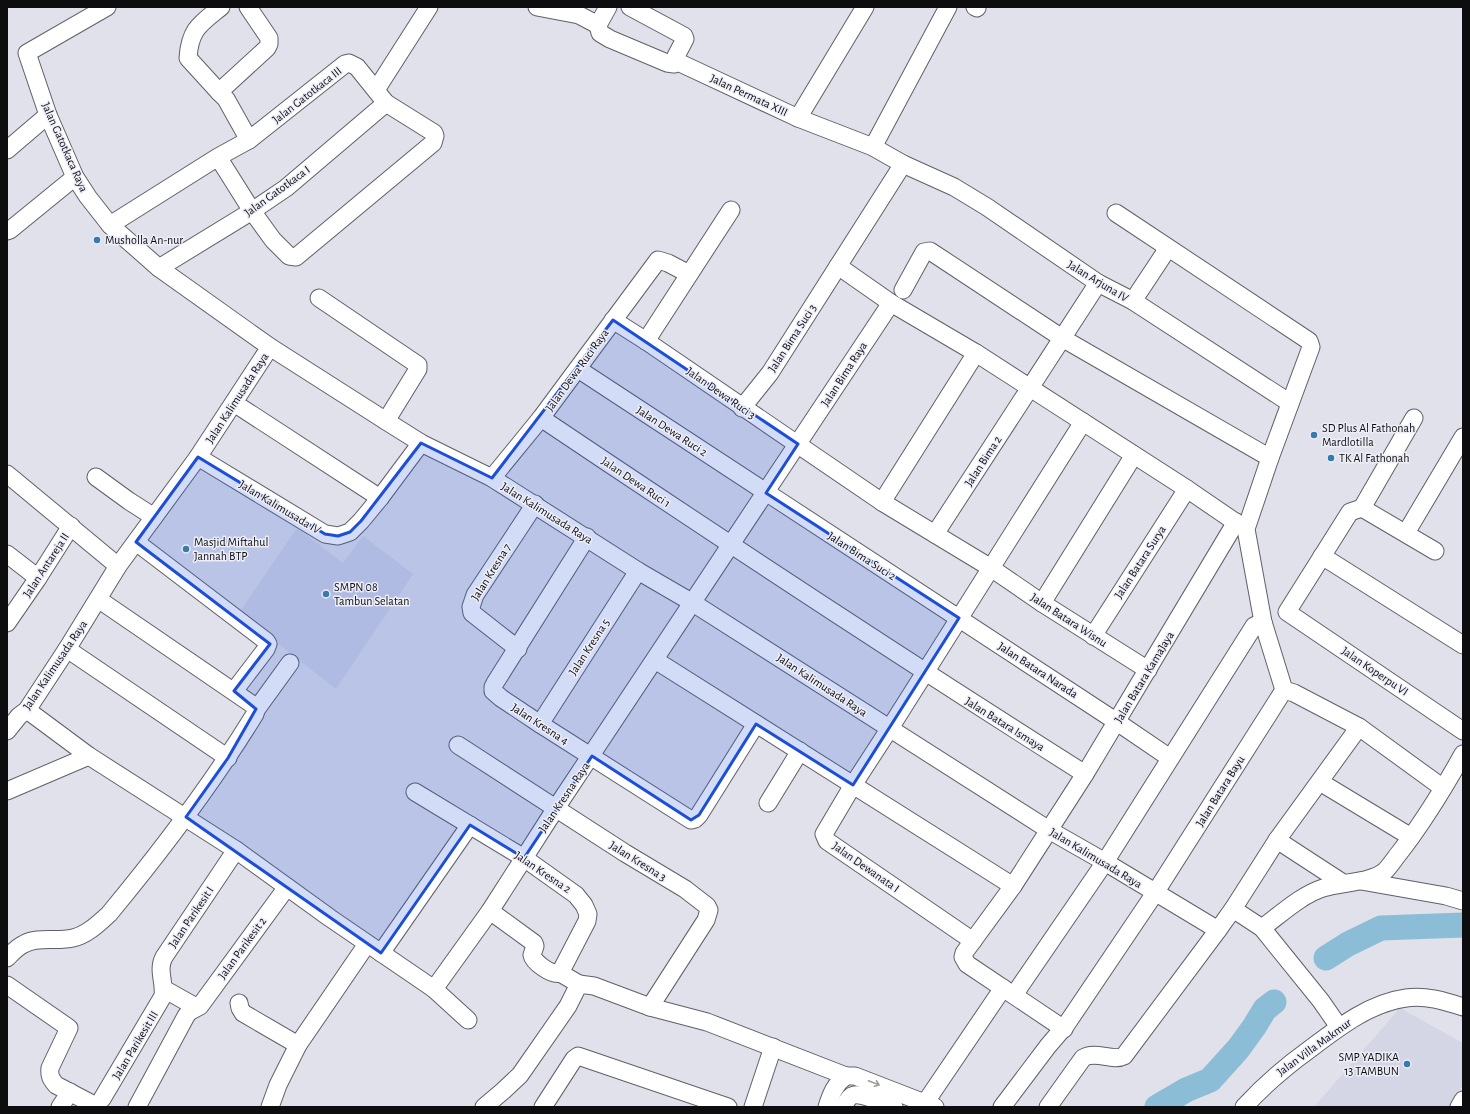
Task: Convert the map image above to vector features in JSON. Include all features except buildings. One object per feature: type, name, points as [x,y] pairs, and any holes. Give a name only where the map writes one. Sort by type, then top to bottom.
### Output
[{"type":"street","points":[[221,7],[200,24],[192,35],[188,46],[188,58],[226,99],[249,140]]},
{"type":"street","points":[[219,92],[267,48],[269,44],[269,38],[248,7]]},
{"type":"street","name":"Jalan Gatotkaca I","points":[[159,268],[252,211],[286,188],[381,96],[429,7]]},
{"type":"street","points":[[537,7],[579,15],[604,16]]},
{"type":"street","points":[[588,7],[604,16]]},
{"type":"street","points":[[604,16],[600,33],[610,39],[667,63],[674,64],[676,56],[685,39],[684,36],[630,7]]},
{"type":"street","points":[[798,118],[865,7]]},
{"type":"street","points":[[874,147],[948,7]]},
{"type":"street","name":"Jalan Gatotkaca Raya","points":[[100,8],[27,53],[48,115],[75,176],[88,197],[159,268],[270,347]]},
{"type":"street","name":"Jalan Permata XIII","points":[[676,60],[798,118],[874,147],[903,164]]},
{"type":"street","name":"Jalan Gatotkaca III","points":[[114,222],[218,157],[249,140],[345,64],[349,63],[357,67],[381,96],[434,133],[435,140],[296,256],[289,256],[273,240],[252,211]]},
{"type":"street","points":[[7,150],[48,115]]},
{"type":"street","points":[[218,157],[252,211]]},
{"type":"street","name":"Jalan Bima Suci 3","points":[[742,408],[770,373],[903,164]]},
{"type":"street","name":"Jalan Arjuna IV","points":[[903,164],[954,187],[987,207],[1098,283],[1132,301],[1290,403]]},
{"type":"street","points":[[7,231],[75,176]]},
{"type":"street","points":[[646,341],[731,210]]},
{"type":"street","name":"Jalan Batara KamaJaya","points":[[1009,992],[967,964],[963,957],[964,953],[1013,886],[1085,774],[1148,670],[1241,526],[1270,458],[1311,347],[1309,341],[1116,213]]},
{"type":"street","points":[[1132,301],[1168,248]]},
{"type":"street","points":[[903,290],[924,252],[930,251],[1062,338],[1270,458]]},
{"type":"street","name":"Jalan Dewa Ruci Raya","points":[[492,478],[578,370],[658,260],[668,263],[689,274]]},
{"type":"street","points":[[838,266],[891,303],[1030,388],[1187,489],[1241,526],[1263,622],[1284,690],[1294,693],[1359,727],[1443,788]]},
{"type":"street","name":"Jalan Bima 2","points":[[935,534],[1098,283]]},
{"type":"street","points":[[319,298],[418,365],[418,369],[386,421]]},
{"type":"street","name":"Jalan Bima Raya","points":[[731,546],[891,303]]},
{"type":"street","name":"Jalan Dewa Ruci 3","points":[[613,320],[882,502]]},
{"type":"street","name":"Jalan Kalimusada Raya","points":[[7,731],[18,711],[67,649],[118,566],[198,457],[270,347],[422,443],[492,478],[535,504],[638,571],[693,603],[1049,830],[1218,930]]},
{"type":"street","points":[[882,502],[976,354]]},
{"type":"street","name":"Jalan Dewa Ruci 2","points":[[578,370],[766,493]]},
{"type":"street","points":[[234,403],[380,498]]},
{"type":"street","name":"Jalan Dewa Ruci 1","points":[[541,418],[731,546],[925,673]]},
{"type":"street","points":[[1414,418],[1362,508],[1350,512],[1322,556],[1463,645]]},
{"type":"street","name":"Jalan Dewanata I","points":[[973,941],[827,840],[824,834],[853,785],[1083,422]]},
{"type":"street","points":[[1406,533],[1463,437]]},
{"type":"street","name":"Jalan Kalimusada IV","points":[[198,457],[325,534],[338,536],[350,532],[361,521],[422,443]]},
{"type":"street","points":[[1042,603],[1134,455]]},
{"type":"street","points":[[7,474],[118,566]]},
{"type":"street","points":[[96,476],[129,501],[154,517]]},
{"type":"street","name":"Jalan Batara Surya","points":[[1093,636],[1187,489]]},
{"type":"street","name":"Jalan Bima Suci 2","points":[[766,493],[959,618]]},
{"type":"street","name":"Jalan Batara Wisnu","points":[[882,502],[991,568],[1042,603],[1148,670]]},
{"type":"street","name":"Jalan Kresna 7","points":[[518,649],[472,613],[470,607],[475,595],[535,504]]},
{"type":"street","points":[[1362,508],[1435,551]]},
{"type":"street","name":"Jalan Antareja II","points":[[7,623],[71,526]]},
{"type":"street","points":[[518,649],[587,537]]},
{"type":"street","points":[[136,542],[268,644],[266,649],[234,691]]},
{"type":"street","name":"Jalan Kresna Raya","points":[[434,989],[490,911],[556,808],[731,546]]},
{"type":"street","points":[[7,554],[38,578]]},
{"type":"street","name":"Jalan Koperpu VI","points":[[1322,556],[1287,612],[1463,731]]},
{"type":"street","name":"Jalan Kresna 5","points":[[540,724],[638,571]]},
{"type":"street","points":[[98,599],[234,691],[253,705],[256,710]]},
{"type":"street","name":"Jalan Batara Narada","points":[[959,618],[1170,758]]},
{"type":"street","points":[[490,911],[534,943],[535,946],[532,955],[534,960],[552,973],[560,973],[580,984],[594,986],[650,1007],[707,1022],[846,1076],[855,1076],[930,1105],[1009,992],[1105,862],[1254,626],[1263,622]]},
{"type":"street","points":[[67,649],[228,758]]},
{"type":"street","name":"Jalan Kresna 4","points":[[518,649],[493,688],[493,691],[540,724],[592,756],[687,819],[695,819],[699,815],[756,724]]},
{"type":"street","points":[[655,660],[1013,886]]},
{"type":"street","points":[[7,958],[22,944],[30,941],[74,938],[97,924],[120,901],[186,817],[228,758],[256,710],[290,663]]},
{"type":"street","name":"Jalan Batara Ismaya","points":[[925,673],[1085,774]]},
{"type":"street","name":"Jalan Batara Bayu","points":[[1002,1107],[1048,1046],[1064,1029],[1155,893],[1284,690]]},
{"type":"street","points":[[18,711],[236,850],[374,949],[434,989],[468,1020]]},
{"type":"street","points":[[1048,1107],[1083,1058],[1090,1055],[1118,1058],[1124,1056],[1218,930],[1277,840],[1359,727]]},
{"type":"street","points":[[458,745],[556,808]]},
{"type":"street","points":[[768,803],[800,751]]},
{"type":"street","points":[[1262,928],[1308,895],[1323,888],[1375,876],[1384,871],[1411,837],[1463,754]]},
{"type":"street","points":[[7,791],[89,756]]},
{"type":"street","points":[[1320,782],[1411,837]]},
{"type":"street","name":"Jalan Kresna 2","points":[[415,792],[524,858],[576,895],[584,905],[588,914],[585,926],[560,973]]},
{"type":"street","name":"Jalan Kresna 3","points":[[556,808],[625,853],[685,889],[707,906],[709,910],[706,920],[650,1007]]},
{"type":"street","points":[[272,1106],[278,1085],[298,1045],[470,825]]},
{"type":"street","points":[[1277,840],[1351,882],[1446,896],[1463,901]]},
{"type":"street","name":"Jalan Parikesit I","points":[[164,989],[160,968],[161,963],[236,850]]},
{"type":"street","name":"Jalan Parikesit 2","points":[[137,1107],[186,1016],[196,1007],[200,1006],[287,887]]},
{"type":"street","points":[[1232,909],[1262,928],[1306,982],[1339,1027]]},
{"type":"street","points":[[484,1107],[520,1075],[568,1006],[580,984]]},
{"type":"street","points":[[7,985],[68,1028],[50,1068],[49,1074],[51,1080],[56,1085],[70,1092],[100,1103]]},
{"type":"street","points":[[164,989],[196,1007]]},
{"type":"street","name":"Jalan Parikesit III","points":[[100,1103],[157,1007],[163,996],[164,989]]},
{"type":"street","points":[[1009,992],[1064,1029]]},
{"type":"street","name":"Jalan Villa Makmur","points":[[1244,1107],[1277,1074],[1339,1027],[1373,1008],[1384,1003],[1407,998],[1438,999],[1463,1006]]},
{"type":"street","points":[[239,1003],[243,1013],[298,1045]]},
{"type":"street","points":[[753,1107],[773,1047]]},
{"type":"street","points":[[543,1107],[574,1058],[578,1056],[728,1107]]},
{"type":"street","points":[[827,1107],[832,1091],[838,1082],[846,1076]]},
{"type":"street","points":[[60,1107],[70,1092]]},
{"type":"street","points":[[844,1107],[849,1098],[853,1095],[859,1095],[894,1107]]},
{"type":"street","points":[[1459,1107],[1463,1100]]},
{"type":"highlighted area","points":[[613,320],[798,444],[766,493],[959,618],[853,785],[756,724],[699,815],[691,820],[592,756],[524,858],[470,825],[381,953],[186,817],[228,758],[256,709],[234,691],[270,644],[136,542],[198,457],[325,534],[338,536],[350,532],[361,521],[421,443],[492,478]]},
{"type":"shaded area","name":"SMPN 08 Tambun Selatan","points":[[297,528],[343,563],[363,536],[413,574],[336,689],[239,613]]},
{"type":"shaded area","name":"SMP YADIKA 13 TAMBUN","points":[[1400,1008],[1463,1043],[1463,1084],[1450,1107],[1314,1107]]},
{"type":"waterway","points":[[1326,958],[1348,944],[1381,928],[1463,925]]},
{"type":"waterway","points":[[1157,1107],[1186,1090],[1210,1080],[1238,1049],[1265,1009],[1274,1002]]},
{"type":"place","name":"Musholla An-nur","points":[[97,240]]},
{"type":"place","name":"SD Plus Al Fathonah Mardlotilla","points":[[1314,435]]},
{"type":"place","name":"TK Al Fathonah","points":[[1331,458]]},
{"type":"place","name":"Masjid Miftahul Jannah BTP","points":[[186,549]]},
{"type":"place","name":"SMPN 08 Tambun Selatan","points":[[326,594]]},
{"type":"place","name":"SMP YADIKA 13 TAMBUN","points":[[1407,1064]]}]
